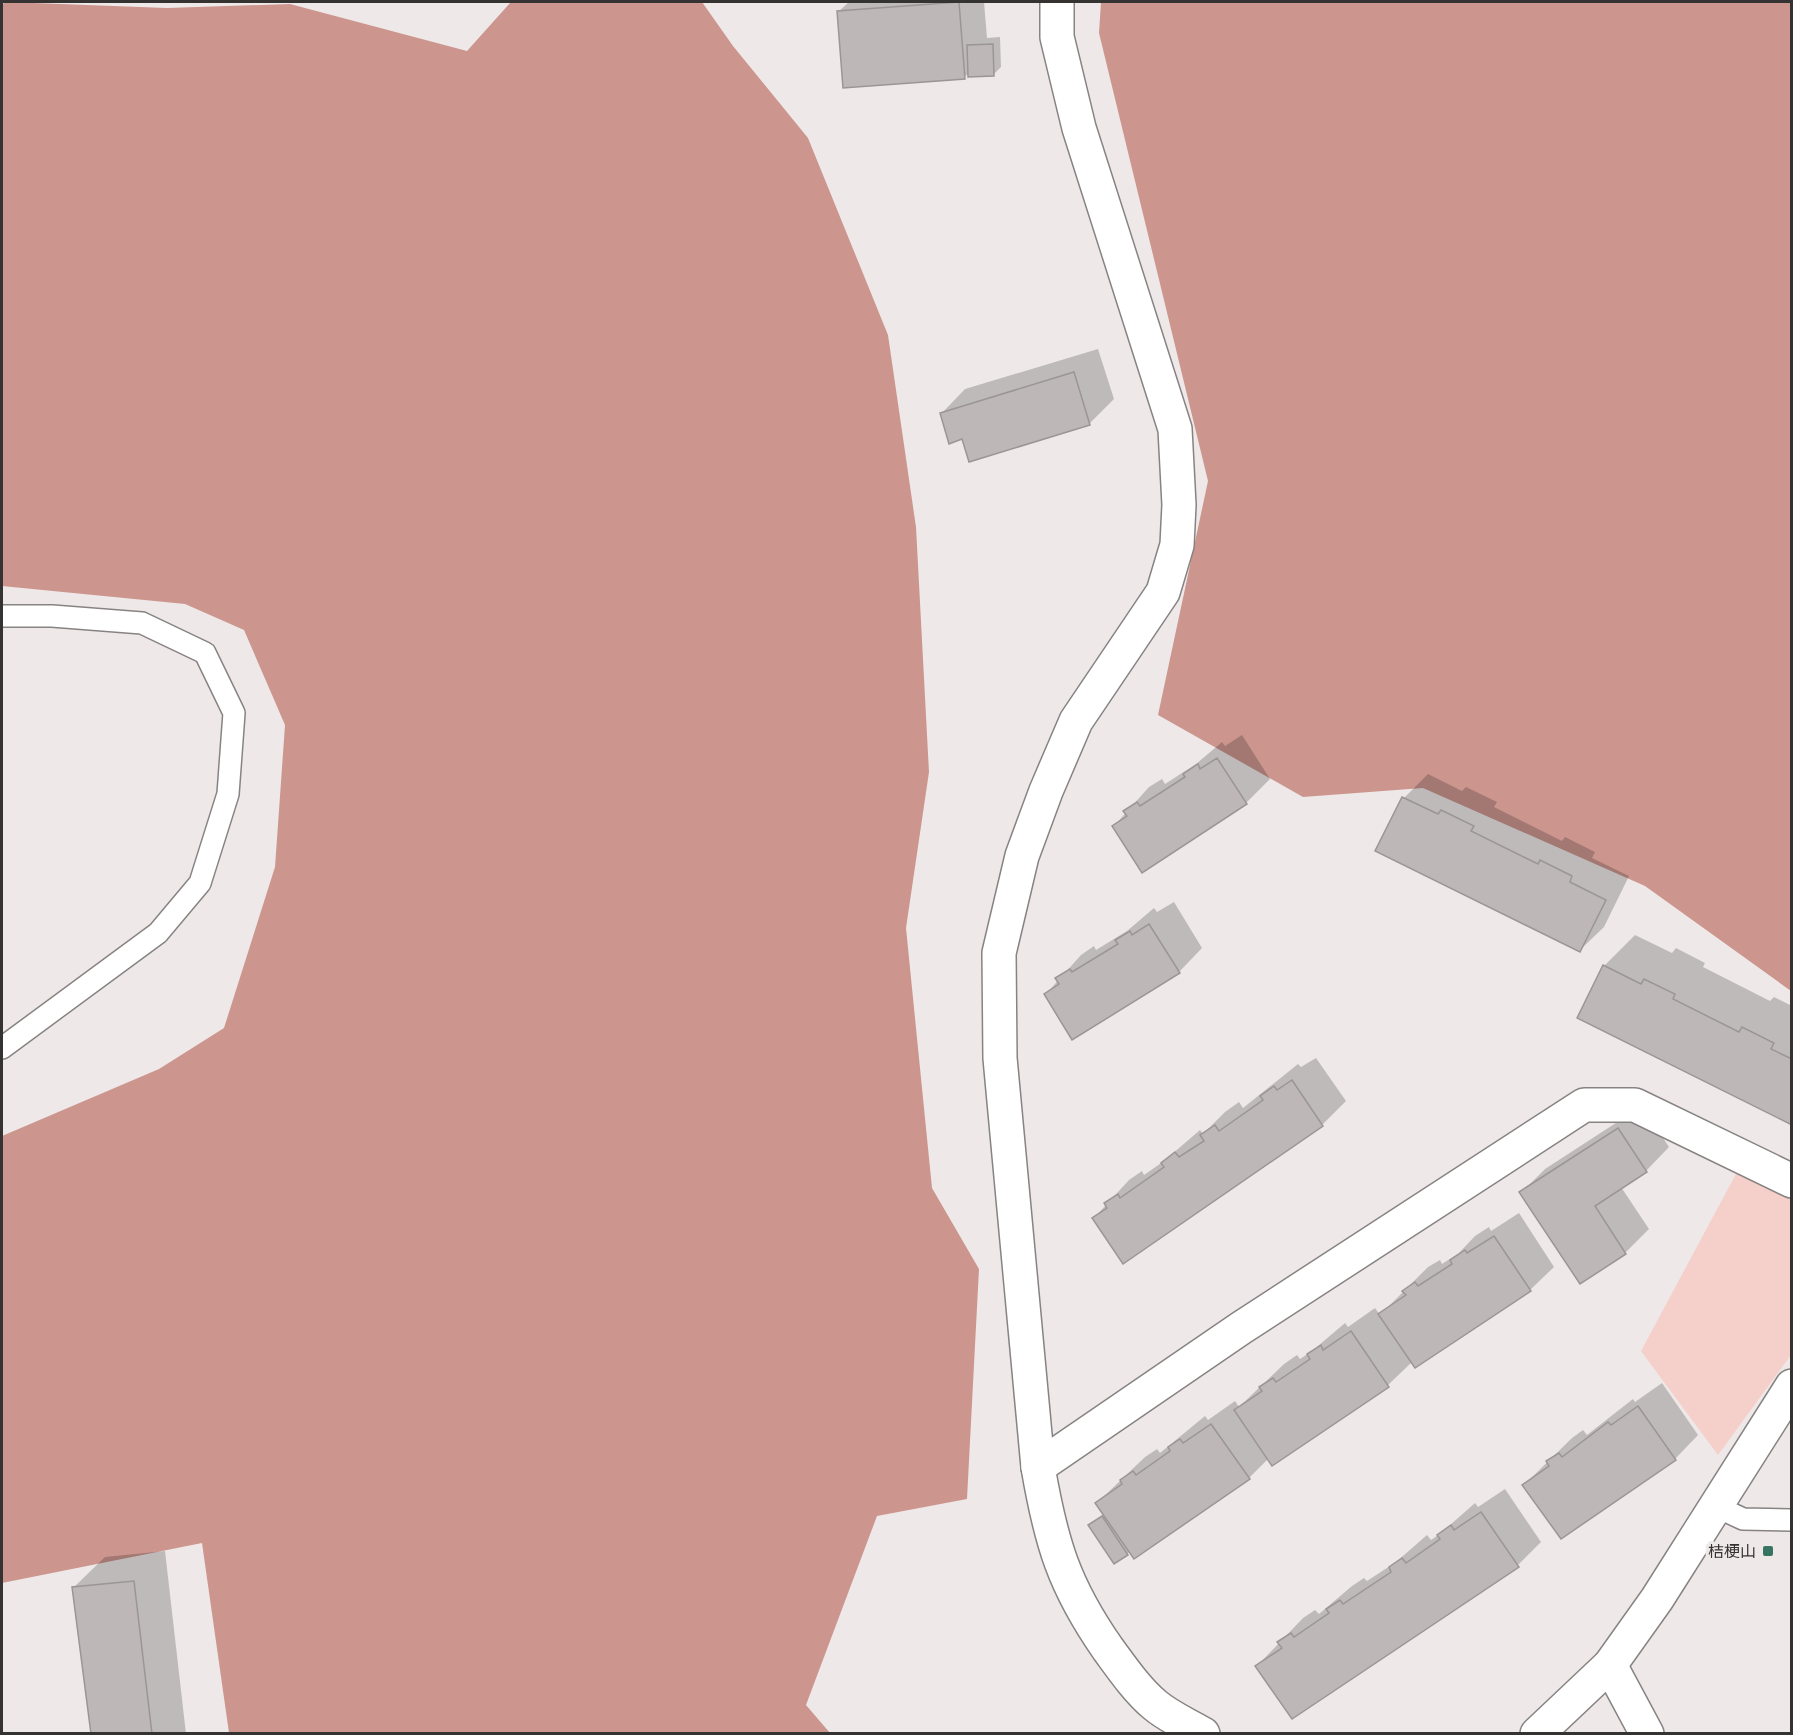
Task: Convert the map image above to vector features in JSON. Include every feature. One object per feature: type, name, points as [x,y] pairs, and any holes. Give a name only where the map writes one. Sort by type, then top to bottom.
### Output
[{"type":"street","points":[[1057,2],[1057,37],[1079,128],[1175,429],[1179,505],[1177,545],[1163,592],[1076,721],[1022,856],[999,953],[1000,1058],[1038,1467],[1047,1520],[1065,1577],[1089,1622],[1121,1667],[1156,1706],[1203,1734]]},
{"type":"street","points":[[1038,1467],[1241,1328],[1584,1105],[1635,1105],[1791,1181]]},
{"type":"street","points":[[1537,1734],[1610,1665],[1657,1599],[1790,1393]]},
{"type":"street","points":[[1610,1665],[1647,1734]]},
{"type":"lane","points":[[2,616],[52,616],[142,623],[205,653],[234,713],[228,794],[200,883],[158,933],[2,1048]]},
{"type":"lane","points":[[1715,1506],[1743,1519],[1791,1520]]},
{"type":"shaded area","points":[[7,2],[167,8],[290,4],[467,51],[511,2],[702,2],[733,46],[808,138],[888,335],[916,527],[929,772],[906,928],[932,1188],[979,1269],[967,1499],[877,1516],[806,1705],[830,1733],[229,1733],[202,1543],[2,1583],[2,1136],[159,1069],[224,1028],[275,867],[285,725],[244,630],[185,604],[2,586],[2,4]]},
{"type":"shaded area","points":[[1101,2],[1791,2],[1791,991],[1645,886],[1423,788],[1303,797],[1158,715],[1208,481],[1099,33]]},
{"type":"shaded area","points":[[1737,1172],[1791,1199],[1791,1355],[1718,1455],[1641,1351]]},
{"type":"building","points":[[959,2],[965,79],[843,88],[837,11]]},
{"type":"building","points":[[993,44],[994,76],[968,77],[967,45]]},
{"type":"building","points":[[1074,372],[1090,425],[969,462],[962,439],[949,444],[940,413]]},
{"type":"building","points":[[1217,758],[1247,804],[1142,873],[1112,826],[1127,816],[1123,811],[1137,802],[1140,806],[1185,777],[1183,774],[1198,764],[1200,769]]},
{"type":"building","points":[[1402,797],[1438,814],[1441,810],[1474,826],[1471,831],[1538,864],[1540,860],[1572,876],[1570,882],[1606,900],[1580,952],[1375,851]]},
{"type":"building","points":[[1149,924],[1180,973],[1072,1040],[1044,994],[1059,984],[1055,978],[1070,969],[1072,972],[1118,944],[1115,940],[1130,931],[1132,935]]},
{"type":"building","points":[[1603,965],[1641,984],[1644,979],[1675,994],[1673,999],[1739,1032],[1742,1027],[1774,1043],[1771,1049],[1792,1059],[1792,1125],[1577,1018]]},
{"type":"building","points":[[1292,1080],[1323,1126],[1123,1264],[1092,1218],[1107,1208],[1104,1203],[1118,1194],[1120,1198],[1164,1167],[1161,1163],[1175,1152],[1179,1157],[1204,1141],[1200,1135],[1215,1125],[1219,1131],[1263,1100],[1260,1096],[1274,1086],[1277,1090]]},
{"type":"building","points":[[1618,1128],[1647,1172],[1595,1206],[1626,1254],[1580,1284],[1519,1192]]},
{"type":"building","points":[[1494,1236],[1531,1291],[1415,1368],[1378,1314],[1406,1295],[1402,1291],[1415,1282],[1418,1286],[1452,1264],[1450,1260],[1465,1250],[1467,1253]]},
{"type":"building","points":[[1351,1331],[1389,1387],[1272,1466],[1234,1410],[1262,1391],[1259,1387],[1273,1378],[1276,1382],[1310,1359],[1307,1354],[1321,1345],[1323,1350]]},
{"type":"building","points":[[1638,1406],[1676,1460],[1561,1539],[1522,1485],[1549,1466],[1546,1461],[1559,1453],[1562,1457],[1608,1422],[1611,1425]]},
{"type":"building","points":[[1211,1424],[1250,1479],[1134,1559],[1095,1503],[1122,1484],[1120,1480],[1133,1471],[1136,1475],[1170,1451],[1168,1447],[1180,1439],[1183,1443]]},
{"type":"building","points":[[1481,1512],[1519,1567],[1292,1719],[1255,1666],[1282,1648],[1277,1642],[1291,1633],[1294,1637],[1329,1613],[1326,1609],[1340,1600],[1343,1604],[1391,1572],[1389,1567],[1402,1558],[1406,1563],[1440,1539],[1437,1535],[1451,1525],[1454,1530]]},
{"type":"building","points":[[1102,1516],[1128,1555],[1114,1564],[1088,1525]]},
{"type":"building","points":[[134,1581],[152,1734],[91,1734],[72,1587]]},
{"type":"place","name":"桔梗山","points":[[1768,1551]]}]
